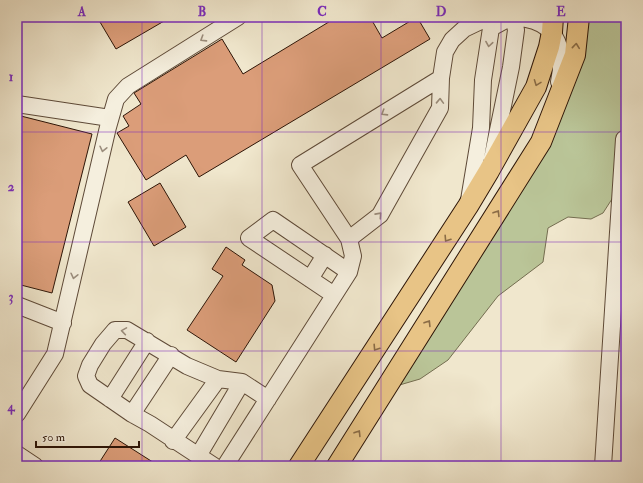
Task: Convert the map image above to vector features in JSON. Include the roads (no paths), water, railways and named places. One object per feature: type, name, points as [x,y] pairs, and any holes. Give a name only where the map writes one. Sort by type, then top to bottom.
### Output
[{"type":"main road","points":[[338,466],[541,142],[575,55],[579,17]]},
{"type":"main road","points":[[299,466],[468,206],[489,171],[536,87],[549,48],[553,25]]},
{"type":"lane","points":[[17,414],[55,354],[110,118],[116,99],[128,86],[237,17]]},
{"type":"lane","points":[[349,239],[380,215],[440,108],[444,52],[452,40],[464,29],[487,18],[497,17]]},
{"type":"lane","points":[[468,206],[481,128],[483,80],[491,28],[512,17],[516,30],[489,171]]},
{"type":"lane","points":[[516,17],[553,25],[560,50],[562,67],[553,112]]},
{"type":"lane","points":[[225,466],[349,272],[353,256],[349,239],[300,165],[441,78]]},
{"type":"lane","points":[[17,104],[110,118]]},
{"type":"lane","points":[[602,466],[624,139]]},
{"type":"lane","points":[[334,295],[249,238],[273,220],[349,272]]},
{"type":"lane","points":[[310,279],[325,255]]},
{"type":"lane","points":[[17,305],[63,323]]},
{"type":"lane","points":[[214,466],[173,441],[150,424],[132,414],[90,385],[86,376],[90,365],[115,330],[127,330],[171,355],[187,366],[218,379],[242,382],[268,399]]},
{"type":"lane","points":[[110,399],[147,341]]},
{"type":"lane","points":[[132,414],[171,355]]},
{"type":"lane","points":[[173,441],[218,379]]},
{"type":"lane","points":[[198,456],[242,382]]},
{"type":"lane","points":[[17,454],[35,466]]}]
